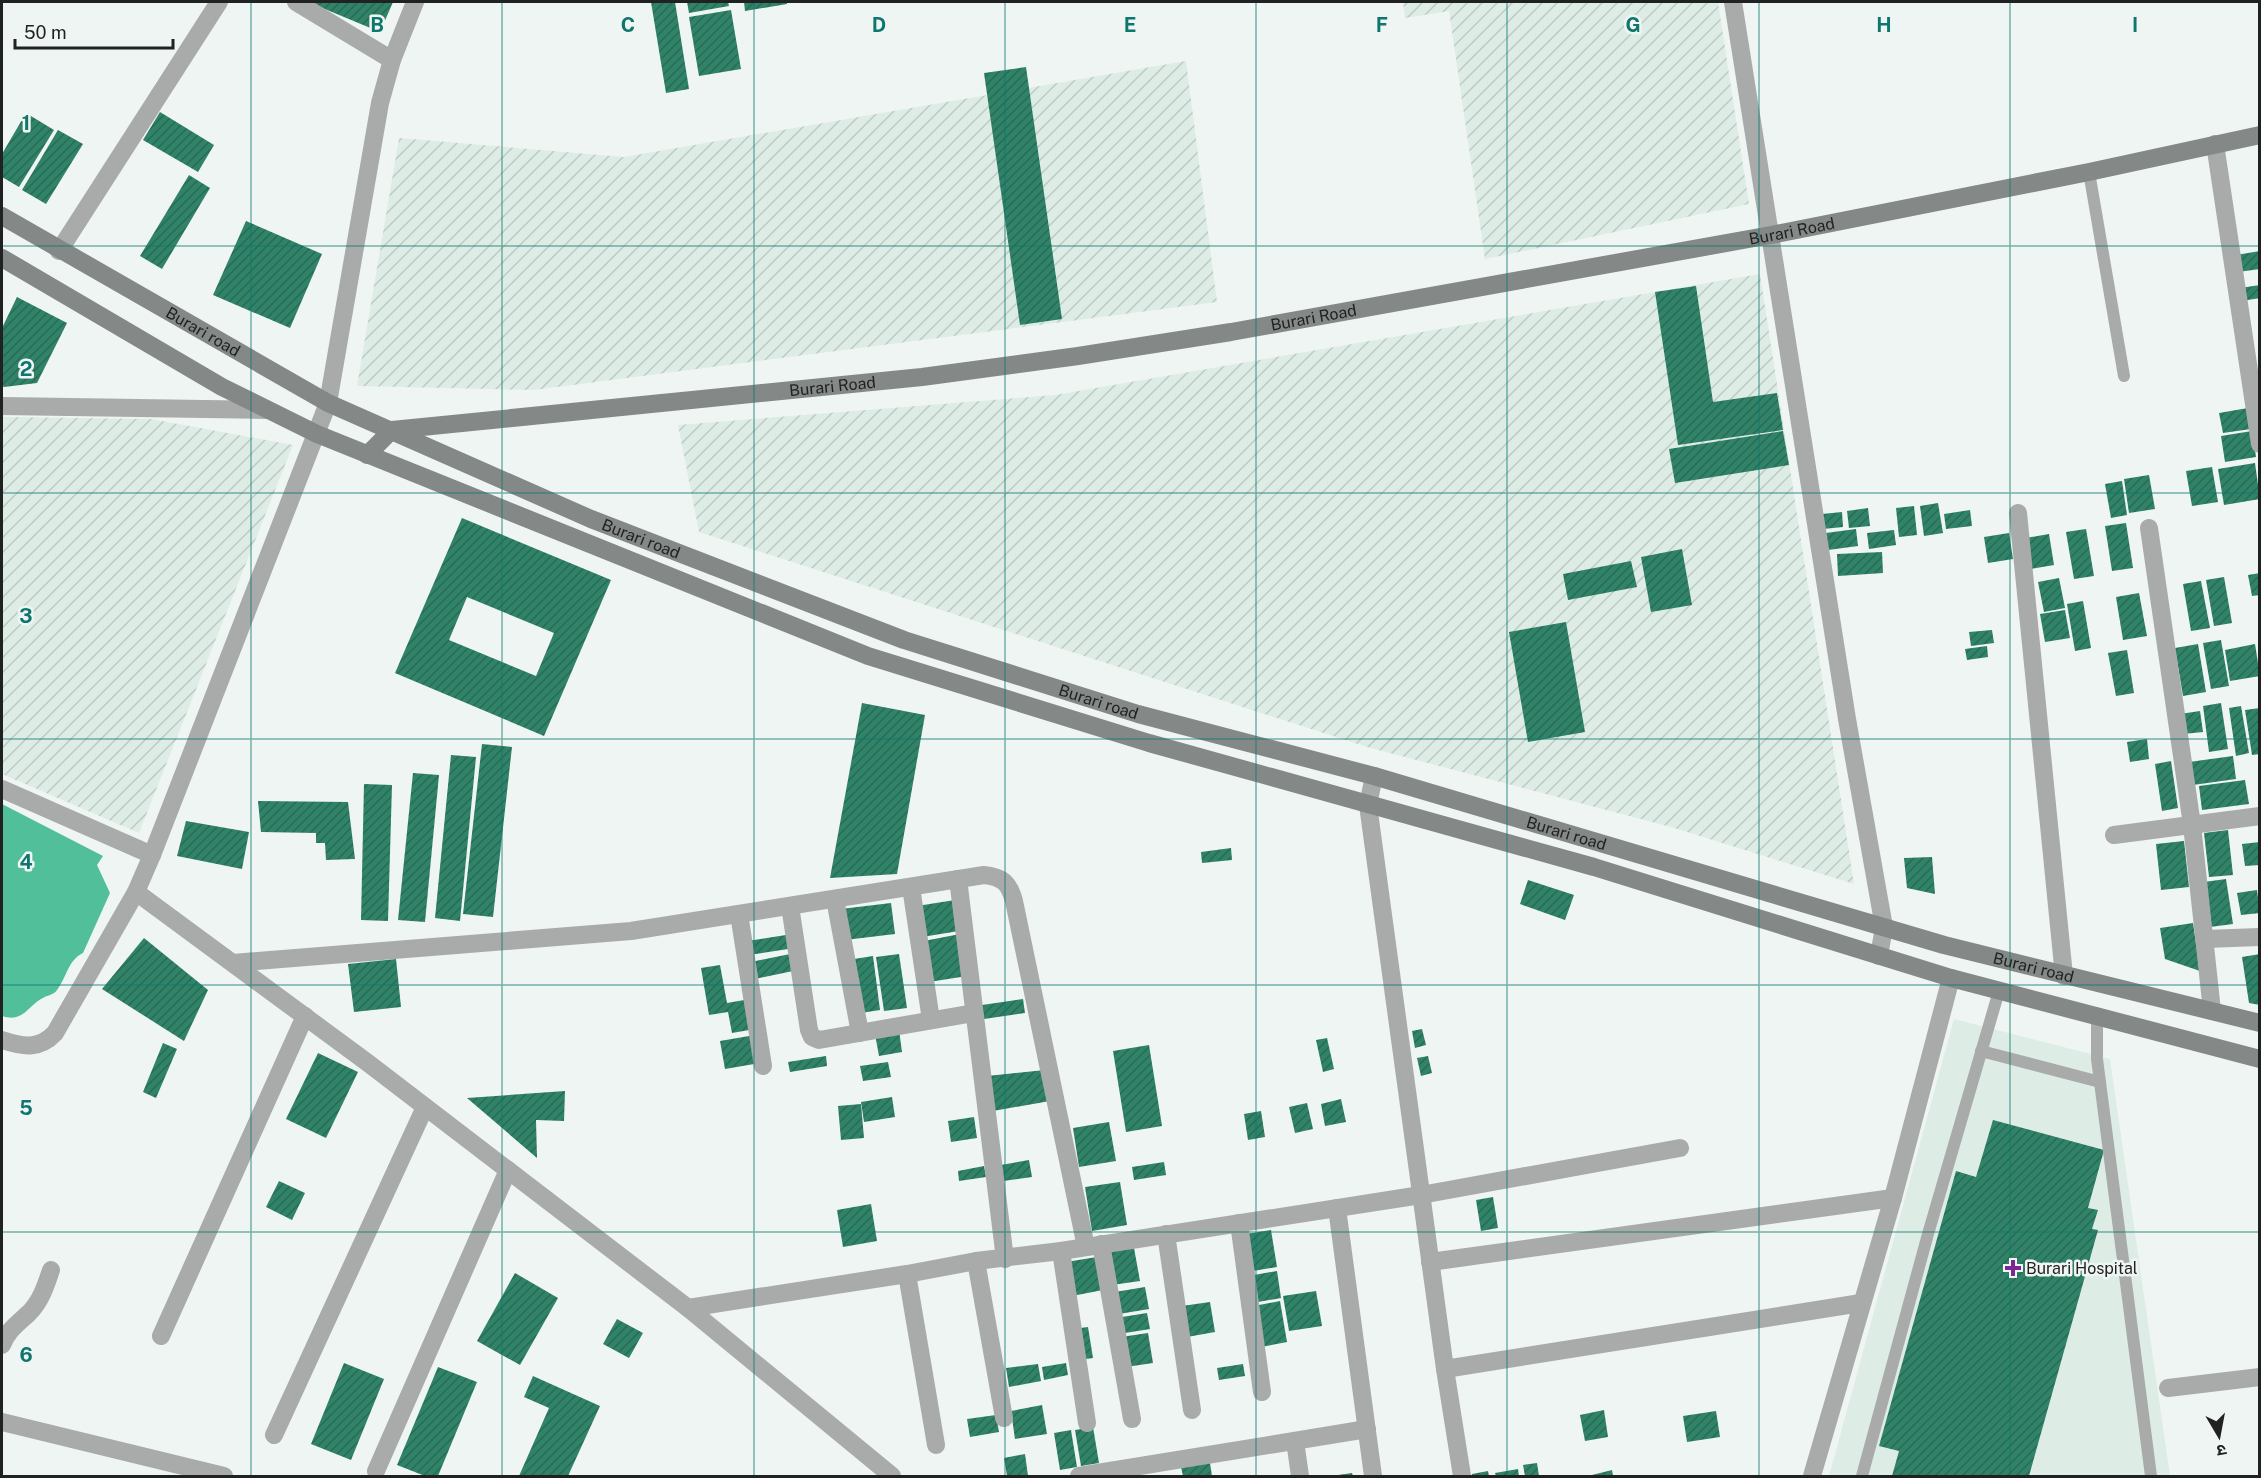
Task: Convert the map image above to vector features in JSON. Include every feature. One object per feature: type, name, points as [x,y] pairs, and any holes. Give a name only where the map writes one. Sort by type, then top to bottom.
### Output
[{"type":"main road","name":"Burari Road","points":[[392,430],[922,377],[1231,332],[1771,235],[2089,172],[2259,135]]},
{"type":"main road","name":"Burari road","points":[[2,216],[59,251],[328,403],[591,519],[904,640],[1137,714],[1374,776],[1884,927],[2064,976],[2259,1023]]},
{"type":"main road","name":"Burari road","points":[[2,258],[222,387],[317,434],[868,656],[1149,743],[1594,867],[1951,978],[2259,1059]]},
{"type":"main road","points":[[367,455],[392,430]]},
{"type":"street","points":[[59,251],[219,2]]},
{"type":"street","points":[[296,2],[392,60]]},
{"type":"street","points":[[2,1040],[31,1047],[45,1043],[55,1033],[136,892],[152,855],[328,403],[380,103],[392,60],[418,2]]},
{"type":"street","points":[[1733,2],[1847,719],[1884,927],[1879,956]]},
{"type":"street","points":[[2215,144],[2259,444]]},
{"type":"street","points":[[2,406],[267,410]]},
{"type":"street","points":[[2018,513],[2064,976]]},
{"type":"street","points":[[2149,528],[2192,825],[2212,1011]]},
{"type":"street","points":[[1374,776],[1368,805],[1430,1262],[1462,1476]]},
{"type":"street","points":[[2,789],[152,855]]},
{"type":"street","points":[[2114,835],[2259,816]]},
{"type":"street","points":[[233,963],[631,931],[984,875],[1004,880],[1010,888],[1094,1245],[1132,1419]]},
{"type":"street","points":[[957,879],[1005,1259]]},
{"type":"street","points":[[910,887],[931,1020]]},
{"type":"street","points":[[136,892],[305,1016],[688,1308],[892,1476]]},
{"type":"street","points":[[835,899],[860,1033]]},
{"type":"street","points":[[790,906],[812,1037],[819,1040],[974,1012]]},
{"type":"street","points":[[739,914],[763,1066]]},
{"type":"street","points":[[2205,939],[2259,937]]},
{"type":"street","points":[[1812,1476],[1893,1197],[1951,978]]},
{"type":"street","points":[[161,1336],[305,1016]]},
{"type":"street","points":[[274,1435],[425,1107]]},
{"type":"street","points":[[688,1308],[976,1261],[1061,1251],[1421,1195],[1680,1148]]},
{"type":"street","points":[[376,1471],[508,1170]]},
{"type":"street","points":[[1430,1262],[1893,1197]]},
{"type":"street","points":[[1337,1208],[1373,1476]]},
{"type":"street","points":[[1239,1223],[1262,1392]]},
{"type":"street","points":[[1166,1234],[1191,1410]]},
{"type":"street","points":[[1061,1251],[1087,1423]]},
{"type":"street","points":[[976,1261],[1004,1418]]},
{"type":"street","points":[[2,1346],[6,1334],[16,1322],[30,1312],[42,1296],[51,1270]]},
{"type":"street","points":[[907,1274],[936,1445]]},
{"type":"street","points":[[1446,1369],[1861,1304]]},
{"type":"street","points":[[2168,1388],[2259,1377]]},
{"type":"street","points":[[2,1422],[206,1475],[224,1476]]},
{"type":"street","points":[[1080,1476],[1146,1471],[1367,1429]]},
{"type":"street","points":[[1295,1441],[1300,1476]]},
{"type":"lane","points":[[2089,172],[2124,376]]},
{"type":"lane","points":[[1862,1476],[1928,1234],[1999,991]]},
{"type":"lane","points":[[2097,1016],[2097,1059],[2151,1476]]},
{"type":"lane","points":[[1982,1051],[2100,1082]]},
{"type":"shaded area","points":[[1403,2],[1718,2],[1749,204],[1485,259],[1449,11],[1405,18]]},
{"type":"shaded area","points":[[1186,61],[1217,302],[534,390],[357,386],[399,138],[624,157]]},
{"type":"shaded area","points":[[1760,274],[1854,884],[1671,827],[1367,747],[699,532],[678,425],[1055,395]]},
{"type":"shaded area","points":[[2,417],[151,419],[293,445],[139,833],[2,774]]},
{"type":"shaded area","points":[[2,804],[103,856],[97,865],[110,893],[83,953],[71,964],[56,992],[36,1002],[20,1016],[9,1018],[2,1016]]},
{"type":"shaded area","name":"Burari Hospital","points":[[1954,1019],[2110,1059],[2170,1476],[1829,1476]]},
{"type":"building","points":[[308,2],[393,2],[380,32]]},
{"type":"building","points":[[651,2],[675,2],[689,89],[666,93]]},
{"type":"building","points":[[687,2],[728,2],[729,6],[689,13]]},
{"type":"building","points":[[744,2],[787,2],[787,4],[745,11]]},
{"type":"building","points":[[731,10],[741,69],[699,76],[689,17]]},
{"type":"building","points":[[1026,67],[1062,319],[1020,325],[984,73]]},
{"type":"building","points":[[160,112],[214,145],[198,172],[143,140]]},
{"type":"building","points":[[26,113],[54,130],[19,187],[2,177],[2,154]]},
{"type":"building","points":[[58,130],[83,144],[46,204],[22,190]]},
{"type":"building","points":[[189,175],[210,188],[162,269],[140,256]]},
{"type":"building","points":[[246,221],[322,254],[290,328],[213,295]]},
{"type":"building","points":[[2260,251],[2260,269],[2238,272],[2236,255]]},
{"type":"building","points":[[2260,285],[2260,298],[2242,301],[2240,288]]},
{"type":"building","points":[[1696,286],[1713,402],[1777,393],[1783,430],[1678,445],[1655,292]]},
{"type":"building","points":[[17,297],[67,323],[37,383],[4,387],[2,386],[2,328]]},
{"type":"building","points":[[2248,408],[2251,429],[2223,433],[2219,413]]},
{"type":"building","points":[[1783,431],[1789,465],[1675,483],[1669,449]]},
{"type":"building","points":[[2252,431],[2256,457],[2225,462],[2221,436]]},
{"type":"building","points":[[2255,463],[2260,499],[2224,505],[2218,469]]},
{"type":"building","points":[[2212,467],[2218,502],[2192,506],[2186,471]]},
{"type":"building","points":[[2149,475],[2155,509],[2129,513],[2124,479]]},
{"type":"building","points":[[2122,481],[2127,515],[2111,518],[2105,484]]},
{"type":"building","points":[[1938,503],[1943,533],[1924,536],[1920,506]]},
{"type":"building","points":[[1914,506],[1917,535],[1899,537],[1896,508]]},
{"type":"building","points":[[1868,508],[1870,526],[1849,528],[1847,511]]},
{"type":"building","points":[[1970,510],[1972,526],[1946,529],[1944,514]]},
{"type":"building","points":[[1842,512],[1843,527],[1823,529],[1822,514]]},
{"type":"building","points":[[462,518],[611,580],[544,736],[395,673]],"holes":[[[467,597],[554,633],[536,676],[449,640]]]},
{"type":"building","points":[[2126,523],[2133,568],[2112,571],[2105,526]]},
{"type":"building","points":[[1856,529],[1858,546],[1828,550],[1826,533]]},
{"type":"building","points":[[2086,529],[2094,576],[2074,579],[2066,532]]},
{"type":"building","points":[[1894,530],[1896,545],[1869,549],[1867,533]]},
{"type":"building","points":[[2009,533],[2013,559],[1988,563],[1984,537]]},
{"type":"building","points":[[2049,534],[2054,565],[2031,569],[2026,538]]},
{"type":"building","points":[[1682,549],[1692,605],[1651,612],[1641,557]]},
{"type":"building","points":[[1882,552],[1883,573],[1838,576],[1837,554]]},
{"type":"building","points":[[1631,561],[1637,587],[1568,600],[1563,574]]},
{"type":"building","points":[[2260,573],[2260,595],[2252,596],[2248,575]]},
{"type":"building","points":[[2224,577],[2232,623],[2214,626],[2206,580]]},
{"type":"building","points":[[2059,578],[2065,608],[2044,612],[2038,582]]},
{"type":"building","points":[[2201,581],[2210,628],[2191,631],[2183,584]]},
{"type":"building","points":[[2139,593],[2147,636],[2123,640],[2116,597]]},
{"type":"building","points":[[2083,601],[2091,648],[2075,651],[2067,604]]},
{"type":"building","points":[[2065,610],[2070,638],[2045,642],[2040,614]]},
{"type":"building","points":[[1566,622],[1585,732],[1528,742],[1509,632]]},
{"type":"building","points":[[1992,630],[1994,643],[1971,646],[1969,632]]},
{"type":"building","points":[[2221,640],[2229,686],[2211,689],[2203,643]]},
{"type":"building","points":[[2198,644],[2206,692],[2183,696],[2175,648]]},
{"type":"building","points":[[2255,644],[2260,676],[2230,681],[2225,650]]},
{"type":"building","points":[[1987,646],[1988,657],[1967,660],[1965,649]]},
{"type":"building","points":[[2127,650],[2134,693],[2116,696],[2108,653]]},
{"type":"building","points":[[862,703],[925,715],[897,874],[830,878]]},
{"type":"building","points":[[2221,703],[2228,749],[2209,752],[2203,706]]},
{"type":"building","points":[[2241,706],[2249,753],[2236,756],[2229,708]]},
{"type":"building","points":[[2260,708],[2260,754],[2252,755],[2245,710]]},
{"type":"building","points":[[2200,711],[2203,732],[2183,734],[2180,714]]},
{"type":"building","points":[[2147,739],[2149,759],[2130,762],[2127,742]]},
{"type":"building","points":[[482,744],[512,747],[493,917],[463,914]]},
{"type":"building","points":[[451,755],[476,757],[460,921],[435,918]]},
{"type":"building","points":[[2233,756],[2236,779],[2193,785],[2189,762]]},
{"type":"building","points":[[2171,761],[2178,808],[2162,811],[2155,764]]},
{"type":"building","points":[[413,773],[439,775],[425,922],[398,920]]},
{"type":"building","points":[[2245,780],[2249,804],[2202,810],[2199,786]]},
{"type":"building","points":[[364,784],[392,785],[388,921],[361,920]]},
{"type":"building","points":[[258,801],[348,802],[355,859],[326,860],[325,843],[316,843],[316,833],[261,832]]},
{"type":"building","points":[[186,821],[249,832],[242,869],[177,856]]},
{"type":"building","points":[[2228,830],[2233,875],[2209,877],[2204,833]]},
{"type":"building","points":[[2184,841],[2189,887],[2161,890],[2156,844]]},
{"type":"building","points":[[2260,842],[2260,865],[2245,866],[2242,844]]},
{"type":"building","points":[[1231,848],[1232,860],[1202,863],[1201,852]]},
{"type":"building","points":[[1932,857],[1935,894],[1907,888],[1904,858]]},
{"type":"building","points":[[2226,879],[2233,924],[2210,927],[2204,882]]},
{"type":"building","points":[[1528,880],[1574,895],[1565,920],[1520,904]]},
{"type":"building","points":[[2257,890],[2260,913],[2241,915],[2237,893]]},
{"type":"building","points":[[955,900],[959,931],[922,937],[917,906]]},
{"type":"building","points":[[891,903],[895,934],[845,940],[841,909]]},
{"type":"building","points":[[2193,923],[2200,971],[2165,959],[2160,928]]},
{"type":"building","points":[[960,934],[967,976],[929,982],[924,941]]},
{"type":"building","points":[[786,935],[788,949],[749,955],[747,941]]},
{"type":"building","points":[[144,938],[208,990],[184,1041],[102,989]]},
{"type":"building","points":[[790,954],[793,971],[755,979],[751,962]]},
{"type":"building","points":[[899,954],[907,1008],[884,1011],[876,957]]},
{"type":"building","points":[[2260,954],[2260,1005],[2249,1003],[2242,957]]},
{"type":"building","points":[[873,956],[880,1010],[861,1013],[854,959]]},
{"type":"building","points":[[396,959],[401,1007],[354,1012],[348,964]]},
{"type":"building","points":[[720,965],[727,1003],[750,999],[755,1029],[732,1033],[728,1012],[709,1015],[701,968]]},
{"type":"building","points":[[1023,999],[1025,1013],[984,1019],[982,1005]]},
{"type":"building","points":[[1422,1029],[1426,1045],[1415,1048],[1412,1031]]},
{"type":"building","points":[[899,1030],[902,1052],[879,1056],[875,1034]]},
{"type":"building","points":[[755,1035],[760,1063],[725,1069],[720,1041]]},
{"type":"building","points":[[1327,1038],[1334,1069],[1323,1072],[1316,1040]]},
{"type":"building","points":[[163,1043],[177,1049],[156,1098],[143,1092]]},
{"type":"building","points":[[1149,1045],[1162,1126],[1126,1132],[1113,1051]]},
{"type":"building","points":[[318,1053],[358,1072],[326,1138],[286,1119]]},
{"type":"building","points":[[826,1056],[827,1066],[790,1072],[788,1062]]},
{"type":"building","points":[[1428,1056],[1432,1073],[1421,1076],[1417,1058]]},
{"type":"building","points":[[888,1062],[891,1077],[863,1081],[860,1066]]},
{"type":"building","points":[[1045,1070],[1050,1101],[993,1111],[987,1076]]},
{"type":"building","points":[[565,1091],[564,1121],[536,1120],[537,1158],[467,1098]]},
{"type":"building","points":[[892,1097],[895,1117],[864,1122],[861,1102]]},
{"type":"building","points":[[1341,1099],[1346,1122],[1325,1126],[1321,1104]]},
{"type":"building","points":[[1307,1103],[1313,1129],[1295,1133],[1289,1107]]},
{"type":"building","points":[[861,1104],[864,1138],[841,1140],[838,1106]]},
{"type":"building","points":[[1261,1111],[1265,1137],[1248,1140],[1244,1114]]},
{"type":"building","points":[[974,1117],[977,1138],[951,1142],[948,1121]]},
{"type":"building","points":[[1993,1120],[2104,1150],[2088,1208],[2098,1210],[2092,1229],[2098,1230],[2029,1476],[1892,1476],[1899,1451],[1879,1446],[1956,1171],[1976,1177]]},
{"type":"building","points":[[1109,1122],[1116,1161],[1079,1167],[1073,1128]]},
{"type":"building","points":[[1029,1160],[1032,1177],[1003,1181],[1001,1165]]},
{"type":"building","points":[[1164,1162],[1166,1175],[1134,1180],[1132,1167]]},
{"type":"building","points":[[984,1166],[986,1177],[959,1181],[958,1171]]},
{"type":"building","points":[[279,1181],[305,1193],[292,1220],[266,1207]]},
{"type":"building","points":[[1120,1182],[1127,1225],[1092,1231],[1085,1187]]},
{"type":"building","points":[[1493,1197],[1498,1228],[1481,1231],[1476,1200]]},
{"type":"building","points":[[871,1204],[877,1241],[843,1247],[837,1210]]},
{"type":"building","points":[[1271,1230],[1277,1267],[1253,1271],[1246,1234]]},
{"type":"building","points":[[1134,1248],[1140,1281],[1112,1285],[1107,1252]]},
{"type":"building","points":[[1097,1257],[1103,1290],[1072,1296],[1066,1262]]},
{"type":"building","points":[[1277,1271],[1281,1298],[1258,1302],[1254,1275]]},
{"type":"building","points":[[515,1273],[558,1298],[520,1365],[477,1341]]},
{"type":"building","points":[[1145,1287],[1149,1309],[1119,1314],[1115,1292]]},
{"type":"building","points":[[1316,1291],[1322,1326],[1289,1331],[1283,1296]]},
{"type":"building","points":[[1280,1301],[1287,1342],[1261,1347],[1254,1306]]},
{"type":"building","points":[[1210,1302],[1215,1332],[1187,1337],[1182,1306]]},
{"type":"building","points":[[1147,1313],[1150,1329],[1125,1333],[1122,1317]]},
{"type":"building","points":[[617,1319],[643,1333],[629,1358],[603,1344]]},
{"type":"building","points":[[1088,1327],[1093,1358],[1078,1360],[1073,1329]]},
{"type":"building","points":[[1148,1333],[1153,1363],[1126,1367],[1121,1337]]},
{"type":"building","points":[[344,1363],[384,1379],[351,1460],[311,1444]]},
{"type":"building","points":[[1066,1363],[1068,1375],[1044,1380],[1042,1367]]},
{"type":"building","points":[[1038,1364],[1041,1381],[1009,1387],[1006,1368]]},
{"type":"building","points":[[1243,1364],[1245,1376],[1219,1380],[1217,1368]]},
{"type":"building","points":[[438,1367],[477,1382],[438,1476],[425,1476],[397,1465]]},
{"type":"building","points":[[533,1376],[600,1406],[568,1476],[519,1476],[549,1408],[524,1397]]},
{"type":"building","points":[[1042,1405],[1047,1434],[1015,1439],[1011,1411]]},
{"type":"building","points":[[1604,1410],[1608,1437],[1585,1441],[1580,1415]]},
{"type":"building","points":[[1716,1411],[1720,1437],[1687,1442],[1683,1416]]},
{"type":"building","points":[[996,1415],[999,1432],[970,1437],[967,1419]]},
{"type":"building","points":[[1093,1427],[1099,1463],[1081,1466],[1075,1430]]},
{"type":"building","points":[[1071,1430],[1077,1467],[1060,1470],[1054,1433]]},
{"type":"building","points":[[1025,1454],[1028,1476],[1007,1476],[1004,1458]]},
{"type":"building","points":[[1210,1463],[1212,1476],[1183,1476],[1181,1467]]},
{"type":"building","points":[[1537,1463],[1539,1476],[1525,1476],[1523,1465]]},
{"type":"building","points":[[1518,1469],[1519,1476],[1496,1476],[1495,1473]]},
{"type":"building","points":[[1612,1470],[1613,1476],[1588,1476]]},
{"type":"building","points":[[1488,1471],[1489,1476],[1472,1476],[1472,1474]]},
{"type":"building","points":[[1352,1473],[1353,1476],[1338,1476],[1338,1475]]},
{"type":"place","name":"Burari Hospital","points":[[2013,1268]]}]
